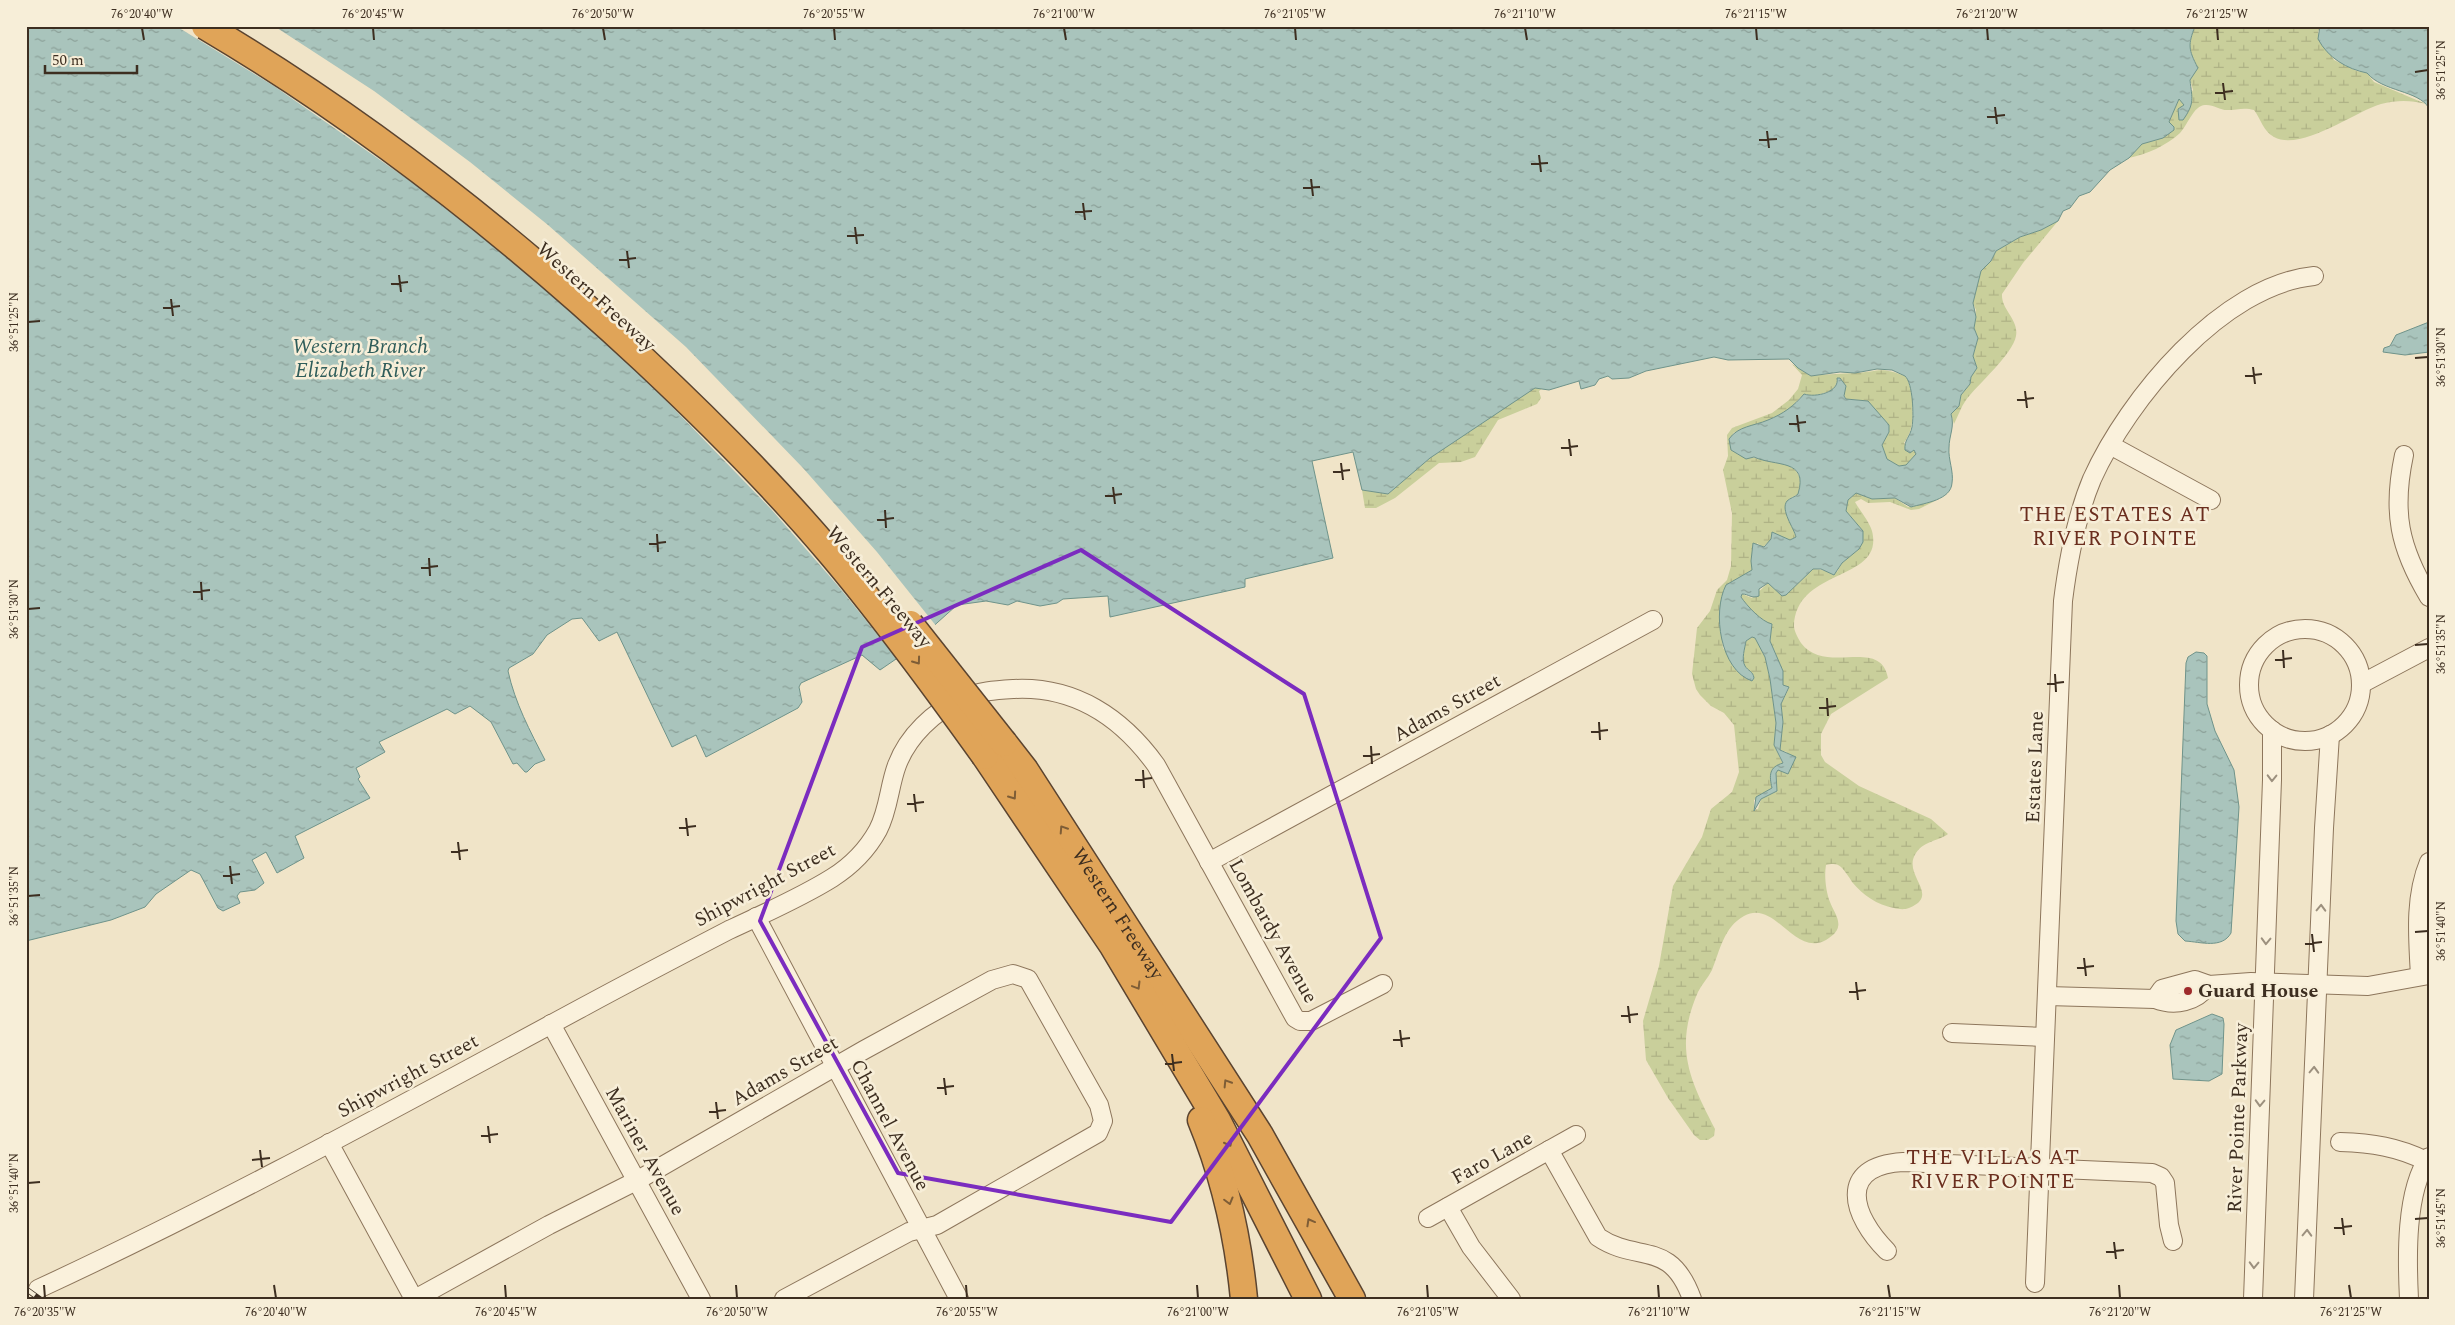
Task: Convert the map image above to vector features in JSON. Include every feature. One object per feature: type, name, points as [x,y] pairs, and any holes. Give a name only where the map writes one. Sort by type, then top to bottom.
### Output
[{"type":"highway","name":"Western Freeway","points":[[205,26],[385,143],[485,220],[599,318],[691,404],[758,473],[826,548],[995,750],[1035,787],[1260,1135],[1352,1299]]},
{"type":"highway","name":"Western Freeway","points":[[236,26],[318,79],[427,156],[537,244],[648,342],[739,431],[828,525],[923,639],[995,750],[1217,1120],[1308,1299]]},
{"type":"highway","points":[[1160,1025],[1206,1131],[1230,1204],[1240,1260],[1244,1299]]},
{"type":"highway","points":[[1339,1275],[1358,1299]]},
{"type":"street","name":"Estates Lane","points":[[2035,1283],[2066,578],[2072,544],[2092,481],[2110,445],[2134,407],[2162,372],[2195,339],[2233,309],[2268,288],[2294,278],[2314,276]]},
{"type":"street","points":[[2110,445],[2211,500]]},
{"type":"street","points":[[2404,455],[2398,481],[2397,506],[2399,528],[2414,572],[2429,597]]},
{"type":"street","name":"Adams Street","points":[[1210,862],[1653,620]]},
{"type":"street","points":[[2299,629],[2326,633],[2348,648],[2355,659],[2361,684],[2358,705],[2343,726],[2330,735],[2319,739],[2300,740],[2283,736],[2272,730],[2255,709],[2249,683],[2256,658],[2274,638],[2299,629]]},
{"type":"street","points":[[2361,684],[2429,648]]},
{"type":"street","name":"Shipwright Street","points":[[38,1289],[99,1261],[329,1143],[551,1024],[829,880],[859,856],[879,829],[887,809],[896,765],[912,740],[938,712],[963,698],[993,690],[1029,688],[1053,691],[1091,705],[1123,727],[1143,747],[1156,765],[1210,862]]},
{"type":"street","name":"River Pointe Parkway","points":[[2253,1299],[2272,780],[2272,730]]},
{"type":"street","points":[[2304,1299],[2324,828],[2330,735]]},
{"type":"street","name":"Lombardy Avenue","points":[[1210,862],[1292,1013],[1300,1021],[1311,1020],[1383,984]]},
{"type":"street","points":[[2047,996],[2155,999],[2162,989],[2195,980],[2209,985],[2264,982],[2368,986],[2388,984],[2424,975],[2418,907],[2422,877],[2429,862]]},
{"type":"street","name":"Channel Avenue","points":[[756,917],[958,1299]]},
{"type":"street","name":"Adams Street","points":[[414,1299],[549,1225],[638,1180],[834,1067],[1003,976],[1013,974],[1028,979],[1102,1111],[1103,1120],[1098,1134],[936,1225],[922,1229]]},
{"type":"street","name":"Mariner Avenue","points":[[551,1024],[638,1180],[701,1299]]},
{"type":"street","points":[[1952,1033],[2045,1037]]},
{"type":"street","name":"Faro Lane","points":[[1428,1218],[1576,1135]]},
{"type":"street","points":[[2340,1142],[2389,1146],[2427,1159],[2415,1187],[2411,1217],[2409,1299]]},
{"type":"street","points":[[329,1143],[414,1299]]},
{"type":"street","points":[[1549,1150],[1598,1237],[1607,1244],[1651,1254],[1670,1264],[1682,1276],[1692,1299]]},
{"type":"street","points":[[1887,1251],[1872,1236],[1858,1210],[1856,1193],[1861,1181],[1872,1168],[1886,1163],[1903,1162],[2152,1173],[2161,1177],[2167,1190],[2169,1224],[2173,1241]]},
{"type":"street","points":[[1448,1207],[1472,1247],[1511,1299]]},
{"type":"street","points":[[784,1299],[860,1256],[909,1232],[922,1229]]},
{"type":"highlighted area","points":[[1081,550],[1304,694],[1381,938],[1171,1222],[898,1173],[760,921],[862,647]]},
{"type":"green space","points":[[2195,26],[2320,26],[2318,32],[2334,60],[2357,71],[2367,73],[2374,82],[2426,104],[2403,101],[2381,104],[2313,135],[2285,140],[2270,134],[2254,110],[2224,110],[2205,105],[2197,108],[2183,130],[2169,142],[2149,152],[2129,158],[2142,144],[2163,138],[2173,130],[2174,127],[2169,122],[2179,99],[2184,105],[2193,90],[2190,79],[2198,68],[2190,47]]},
{"type":"green space","points":[[2058,221],[2023,263],[2002,294],[2004,305],[2015,325],[2016,336],[2002,360],[1966,400],[1954,424],[1951,414],[1959,406],[1961,395],[1970,384],[1971,377],[1977,368],[1973,356],[1978,338],[1974,328],[1976,310],[1973,303],[1981,271],[1991,261],[1996,251],[2020,237],[2041,230]]},
{"type":"green space","points":[[1792,364],[1811,376],[1879,370],[1905,376],[1910,386],[1912,423],[1911,430],[1904,443],[1914,450],[1916,454],[1906,465],[1899,466],[1887,459],[1882,445],[1889,432],[1868,401],[1846,399],[1838,380],[1833,390],[1815,396],[1804,394],[1787,411],[1767,421],[1733,433],[1737,454],[1781,463],[1797,473],[1800,481],[1798,494],[1789,499],[1788,506],[1789,516],[1796,537],[1790,540],[1775,539],[1763,547],[1757,543],[1751,561],[1753,571],[1726,585],[1719,613],[1723,648],[1752,681],[1754,678],[1752,672],[1745,666],[1743,657],[1746,641],[1752,637],[1755,638],[1765,657],[1770,679],[1776,723],[1774,745],[1783,764],[1770,778],[1772,788],[1754,800],[1754,810],[1758,809],[1761,799],[1777,791],[1776,773],[1778,770],[1782,771],[1787,752],[1780,750],[1783,722],[1781,704],[1789,688],[1783,685],[1783,671],[1770,641],[1772,625],[1764,621],[1751,609],[1741,597],[1742,594],[1752,598],[1768,583],[1782,595],[1786,595],[1813,569],[1837,572],[1842,563],[1859,549],[1863,531],[1846,511],[1848,500],[1856,493],[1872,499],[1895,498],[1908,507],[1937,500],[1919,509],[1911,510],[1890,502],[1868,503],[1861,499],[1855,502],[1871,527],[1872,547],[1866,559],[1854,568],[1823,583],[1809,593],[1798,607],[1794,626],[1801,643],[1812,652],[1837,658],[1864,657],[1875,659],[1883,666],[1888,678],[1831,714],[1821,734],[1821,755],[1825,762],[1859,786],[1931,819],[1948,834],[1927,843],[1916,853],[1913,869],[1922,891],[1922,897],[1918,903],[1909,908],[1897,909],[1876,902],[1856,887],[1841,867],[1836,864],[1830,864],[1826,865],[1825,879],[1826,889],[1838,921],[1838,928],[1834,934],[1821,942],[1809,943],[1798,938],[1778,922],[1756,913],[1744,916],[1732,926],[1727,933],[1712,970],[1698,992],[1687,1030],[1686,1046],[1692,1078],[1715,1129],[1714,1136],[1708,1140],[1700,1140],[1694,1135],[1668,1098],[1646,1060],[1643,1021],[1659,966],[1673,886],[1702,837],[1711,809],[1732,792],[1739,772],[1734,725],[1724,713],[1711,706],[1700,695],[1696,689],[1692,674],[1697,628],[1710,611],[1717,590],[1727,580],[1731,566],[1732,513],[1723,470],[1728,456],[1727,435],[1732,428],[1772,413],[1789,400],[1798,389],[1802,375]]},
{"type":"green space","points":[[1535,387],[1543,388],[1539,391],[1541,398],[1537,404],[1498,420],[1475,457],[1461,462],[1439,463],[1395,498],[1376,508],[1365,508],[1362,490],[1388,494],[1430,458]]},
{"type":"water","name":"Western Branch Elizabeth River","points":[[26,26],[2195,26],[2190,47],[2198,68],[2190,80],[2192,101],[2187,114],[2183,120],[2179,120],[2178,109],[2184,105],[2179,99],[2169,122],[2174,127],[2174,130],[2163,138],[2142,144],[2129,158],[2110,170],[2090,192],[2079,196],[2070,208],[2063,211],[2058,221],[2041,230],[2020,237],[1996,251],[1991,261],[1981,271],[1973,303],[1976,317],[1974,328],[1978,338],[1973,356],[1977,368],[1971,377],[1970,384],[1961,395],[1959,406],[1951,414],[1949,452],[1952,470],[1951,489],[1936,500],[1911,507],[1895,498],[1872,499],[1856,493],[1848,500],[1846,511],[1863,531],[1863,542],[1859,549],[1842,563],[1834,575],[1821,569],[1813,569],[1786,595],[1782,596],[1768,583],[1759,589],[1759,596],[1754,597],[1742,594],[1741,597],[1759,617],[1772,624],[1770,641],[1783,671],[1783,685],[1789,687],[1781,704],[1783,722],[1780,750],[1796,757],[1788,774],[1778,770],[1776,773],[1777,791],[1761,799],[1754,811],[1756,797],[1772,788],[1771,772],[1775,767],[1783,763],[1774,745],[1776,723],[1770,679],[1765,657],[1755,638],[1752,637],[1746,641],[1743,657],[1745,666],[1752,672],[1754,678],[1752,681],[1741,675],[1732,665],[1722,639],[1720,610],[1726,585],[1752,570],[1753,543],[1764,547],[1771,539],[1772,532],[1790,540],[1796,537],[1786,514],[1785,505],[1788,500],[1798,494],[1800,482],[1799,474],[1788,466],[1754,457],[1746,459],[1731,450],[1729,439],[1737,431],[1768,420],[1783,412],[1804,394],[1826,393],[1835,387],[1837,378],[1840,378],[1846,386],[1844,396],[1846,399],[1868,401],[1889,425],[1889,432],[1882,445],[1887,459],[1899,466],[1906,465],[1916,454],[1914,450],[1910,453],[1905,450],[1905,444],[1913,422],[1910,385],[1905,376],[1892,370],[1877,369],[1855,373],[1840,372],[1811,376],[1798,368],[1789,359],[1728,360],[1714,357],[1646,371],[1629,378],[1612,379],[1608,376],[1599,379],[1595,385],[1581,389],[1579,381],[1549,390],[1535,388],[1430,458],[1388,494],[1362,490],[1353,452],[1312,461],[1333,558],[1245,579],[1245,587],[1110,617],[1108,596],[1063,599],[1057,603],[1040,606],[1017,601],[1008,605],[986,601],[957,605],[899,657],[880,670],[862,655],[801,683],[799,687],[802,702],[798,708],[706,757],[696,735],[672,747],[617,632],[599,641],[582,618],[572,619],[547,635],[533,654],[509,668],[508,671],[519,706],[545,760],[535,764],[527,772],[517,763],[513,764],[491,722],[470,706],[455,714],[447,709],[379,742],[385,752],[356,768],[360,777],[358,779],[370,798],[295,836],[304,858],[277,873],[266,852],[252,860],[264,883],[255,890],[240,892],[237,896],[240,903],[223,911],[218,908],[200,874],[191,870],[156,894],[145,907],[111,920],[26,941]]},
{"type":"water","points":[[2320,26],[2429,26],[2429,108],[2417,98],[2382,84],[2367,73],[2352,69],[2339,62],[2327,52],[2318,39]]},
{"type":"water","points":[[2429,322],[2429,352],[2405,355],[2383,352],[2384,348],[2390,346],[2396,335]]},
{"type":"water","points":[[2196,652],[2204,653],[2207,656],[2207,704],[2215,731],[2234,770],[2239,807],[2231,933],[2227,938],[2217,943],[2185,941],[2178,934],[2176,921],[2186,663],[2188,657]]},
{"type":"water","points":[[2212,1014],[2223,1018],[2224,1024],[2222,1074],[2209,1081],[2173,1079],[2170,1045],[2176,1030]]},
{"type":"pier","points":[[176,26],[274,26],[374,91],[470,162],[548,225],[686,347],[803,468],[877,552],[937,627],[898,660],[839,587],[771,509],[650,384],[591,329],[516,264],[413,183],[274,86]]},
{"type":"railway","points":[[26,1289],[40,1299]]},
{"type":"place","name":"Guard House","points":[[2188,991]]},
{"type":"district","name":"THE ESTATES AT RIVER POINTE","points":[[2115,527]]},
{"type":"district","name":"THE VILLAS AT RIVER POINTE","points":[[1993,1170]]}]
